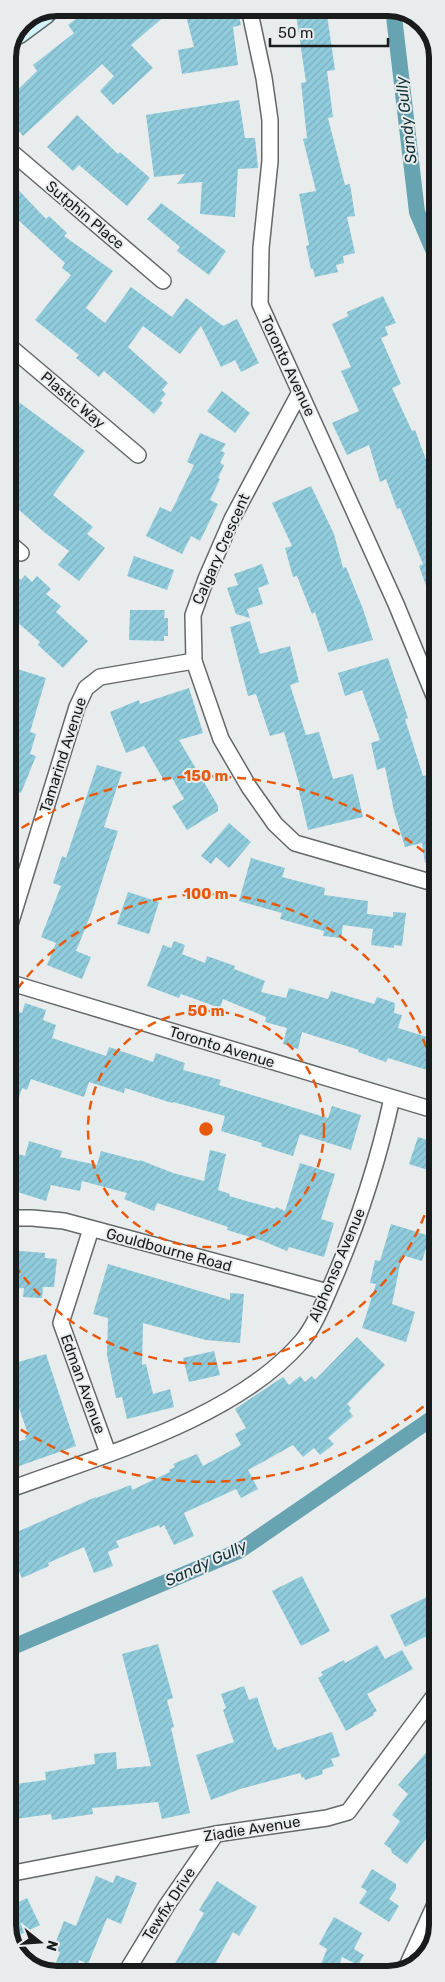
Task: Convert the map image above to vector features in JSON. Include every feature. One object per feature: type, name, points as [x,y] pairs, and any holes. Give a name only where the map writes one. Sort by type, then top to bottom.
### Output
[{"type":"street","name":"Toronto Avenue","points":[[251,16],[264,78],[270,120],[270,162],[261,248],[260,304],[396,604],[429,684]]},
{"type":"street","name":"Sutphin Place","points":[[16,156],[163,281]]},
{"type":"street","name":"Plastic Way","points":[[16,352],[138,455]]},
{"type":"street","name":"Calgary Crescent","points":[[300,392],[232,519],[206,579],[193,615],[194,661],[221,739],[248,787],[275,824],[295,843],[429,882]]},
{"type":"street","points":[[16,549],[21,553]]},
{"type":"street","name":"Tamarind Avenue","points":[[16,905],[77,707],[86,688],[100,677],[194,661]]},
{"type":"street","name":"Toronto Avenue","points":[[16,984],[429,1109]]},
{"type":"street","name":"Alphonso Avenue","points":[[16,1487],[178,1427],[247,1389],[277,1366],[303,1340],[317,1317],[366,1199],[381,1149],[392,1098]]},
{"type":"street","name":"Gouldbourne Road","points":[[16,1218],[64,1222],[328,1292]]},
{"type":"street","name":"Edman Avenue","points":[[91,1229],[61,1323],[108,1453]]},
{"type":"street","name":"Ziadie Avenue","points":[[16,1872],[216,1834],[327,1818],[348,1812],[429,1702]]},
{"type":"street","name":"Tewfix Drive","points":[[130,1966],[167,1905],[216,1834]]},
{"type":"street","points":[[410,1959],[429,1919]]},
{"type":"building","points":[[80,16],[165,16],[131,45],[153,68],[113,105],[100,91],[114,76],[102,64],[23,136],[16,128],[16,91],[37,71],[33,65],[74,33],[68,25]]},
{"type":"building","points":[[186,16],[239,16],[241,25],[233,27],[238,65],[182,74],[178,50],[194,47]]},
{"type":"building","points":[[296,16],[327,16],[335,70],[327,71],[333,117],[328,118],[345,185],[350,184],[355,216],[347,217],[355,253],[343,256],[344,263],[336,265],[338,272],[315,277],[313,269],[311,269],[306,246],[309,245],[299,194],[316,191],[303,139],[307,138],[301,83],[306,82]]},
{"type":"building","points":[[239,100],[245,138],[255,138],[258,168],[238,169],[235,217],[200,214],[202,182],[177,184],[185,174],[154,177],[146,115]]},
{"type":"building","points":[[77,115],[118,154],[120,152],[150,178],[127,206],[79,165],[73,171],[47,147]]},
{"type":"building","points":[[16,187],[46,219],[49,216],[67,233],[64,236],[113,271],[86,308],[105,323],[131,287],[172,317],[186,298],[223,326],[237,319],[259,363],[241,372],[235,360],[221,367],[201,326],[180,354],[143,326],[128,347],[168,383],[162,390],[166,394],[160,401],[163,403],[154,414],[104,371],[99,377],[76,358],[79,355],[35,320],[71,275],[62,268],[65,263],[16,218]]},
{"type":"building","points":[[161,203],[226,251],[209,275],[177,251],[180,247],[147,219]]},
{"type":"building","points":[[383,296],[396,323],[385,327],[388,335],[381,338],[401,384],[392,388],[412,431],[415,430],[429,468],[429,594],[419,566],[423,564],[400,508],[397,509],[386,479],[380,482],[369,445],[347,455],[332,423],[359,411],[341,371],[351,367],[332,324],[348,316],[347,312]]},
{"type":"building","points":[[222,391],[250,413],[235,433],[207,411]]},
{"type":"building","points":[[16,400],[85,451],[53,495],[93,527],[87,534],[105,548],[79,581],[58,565],[69,551],[16,507]]},
{"type":"building","points":[[200,433],[226,444],[221,451],[225,453],[220,463],[224,465],[210,500],[218,504],[200,541],[191,536],[182,554],[146,536],[160,507],[171,512],[194,465],[187,462]]},
{"type":"building","points":[[311,486],[334,534],[343,568],[346,567],[373,640],[328,652],[315,612],[312,614],[297,576],[293,577],[285,548],[292,546],[272,503]]},
{"type":"building","points":[[134,556],[174,570],[167,590],[127,576]]},
{"type":"building","points":[[262,564],[269,584],[258,588],[263,604],[247,609],[250,618],[236,614],[227,588],[238,585],[234,574]]},
{"type":"building","points":[[25,575],[32,582],[37,576],[51,589],[46,594],[61,606],[56,612],[88,641],[63,668],[38,645],[40,642],[16,621],[16,576],[21,580]]},
{"type":"building","points":[[130,610],[165,610],[164,618],[168,618],[168,636],[164,636],[164,641],[129,640]]},
{"type":"building","points":[[250,621],[260,654],[290,646],[299,682],[290,685],[306,735],[319,732],[333,779],[353,774],[363,817],[308,830],[298,787],[300,787],[284,732],[270,736],[256,694],[248,696],[230,627]]},
{"type":"building","points":[[388,658],[408,718],[405,719],[423,776],[428,775],[429,862],[425,863],[422,843],[405,847],[394,811],[385,767],[377,770],[371,743],[380,740],[362,690],[345,696],[338,673]]},
{"type":"building","points":[[16,669],[46,678],[30,732],[36,734],[30,754],[36,756],[21,793],[16,791],[16,706],[18,700],[16,699]]},
{"type":"building","points":[[189,688],[203,733],[179,740],[218,806],[218,811],[187,830],[172,806],[184,799],[172,778],[165,782],[144,746],[126,753],[110,712],[139,700],[140,704]]},
{"type":"building","points":[[97,765],[122,772],[104,827],[118,831],[93,909],[76,951],[91,957],[82,979],[47,965],[56,943],[41,937],[61,886],[53,883],[62,856],[66,858]]},
{"type":"building","points":[[229,823],[251,842],[229,868],[216,857],[211,864],[201,856]]},
{"type":"building","points":[[251,858],[285,868],[282,877],[325,888],[324,895],[368,901],[367,914],[393,917],[393,912],[406,913],[402,946],[394,945],[394,948],[371,945],[373,929],[343,925],[341,938],[323,936],[324,931],[280,919],[282,913],[239,901]]},
{"type":"building","points":[[128,892],[159,902],[149,934],[117,924]]},
{"type":"building","points":[[174,941],[185,945],[182,954],[205,963],[207,956],[235,966],[234,969],[265,981],[261,992],[286,998],[289,988],[328,999],[331,991],[374,1004],[377,997],[395,1003],[394,1013],[402,1015],[398,1028],[429,1038],[429,1071],[388,1058],[386,1062],[358,1052],[359,1050],[302,1032],[298,1049],[283,1044],[287,1028],[265,1022],[266,1017],[223,999],[220,1008],[181,994],[179,998],[147,986],[163,945],[171,948]]},
{"type":"building","points":[[25,1003],[46,1010],[43,1020],[56,1025],[52,1038],[106,1056],[109,1047],[153,1062],[156,1053],[185,1063],[183,1070],[221,1080],[219,1085],[328,1118],[332,1106],[361,1115],[351,1150],[300,1134],[293,1156],[261,1146],[262,1143],[221,1131],[225,1116],[172,1103],[125,1088],[124,1093],[89,1082],[84,1097],[31,1079],[27,1090],[22,1088],[16,1107],[16,1011],[22,1013]]},
{"type":"building","points":[[418,1137],[429,1140],[429,1170],[409,1164]]},
{"type":"building","points":[[29,1141],[62,1151],[60,1157],[97,1165],[101,1151],[140,1160],[173,1173],[204,1181],[210,1150],[226,1154],[218,1190],[230,1194],[229,1196],[275,1209],[276,1207],[285,1211],[300,1163],[335,1174],[321,1219],[334,1223],[324,1257],[289,1247],[287,1251],[263,1241],[227,1230],[228,1227],[157,1203],[154,1211],[124,1199],[127,1193],[82,1181],[80,1191],[51,1185],[46,1201],[16,1192],[16,1153],[25,1156]]},
{"type":"building","points":[[391,1224],[429,1236],[422,1261],[402,1255],[392,1304],[415,1312],[406,1342],[362,1328],[376,1284],[370,1283],[375,1260],[380,1261]]},
{"type":"building","points":[[16,1251],[45,1253],[45,1258],[57,1259],[54,1287],[43,1287],[42,1298],[23,1297],[24,1288],[16,1288]]},
{"type":"building","points":[[108,1264],[230,1300],[230,1293],[244,1294],[240,1343],[206,1340],[143,1323],[142,1365],[146,1364],[153,1394],[170,1389],[174,1407],[127,1419],[122,1397],[116,1398],[107,1355],[108,1318],[93,1314]]},
{"type":"building","points":[[357,1337],[385,1365],[347,1404],[351,1408],[349,1411],[353,1416],[328,1438],[334,1444],[320,1455],[314,1448],[303,1457],[293,1445],[248,1470],[258,1489],[241,1498],[236,1489],[184,1513],[194,1536],[174,1545],[164,1525],[160,1528],[159,1525],[116,1541],[119,1547],[108,1552],[113,1566],[94,1573],[84,1547],[48,1563],[49,1566],[22,1578],[16,1568],[16,1532],[96,1497],[131,1485],[132,1490],[170,1472],[169,1470],[175,1467],[173,1464],[197,1454],[203,1466],[241,1445],[235,1434],[246,1428],[235,1409],[283,1377],[289,1385],[300,1376],[305,1382],[312,1376],[315,1380]]},
{"type":"building","points":[[214,1351],[220,1375],[189,1382],[183,1358]]},
{"type":"building","points":[[46,1354],[76,1446],[16,1467],[16,1442],[26,1439],[25,1436],[28,1434],[16,1398],[16,1363]]},
{"type":"building","points":[[302,1576],[330,1631],[301,1646],[272,1591]]},
{"type":"building","points":[[429,1596],[429,1635],[405,1647],[390,1615]]},
{"type":"building","points":[[158,1644],[173,1698],[167,1700],[174,1727],[171,1728],[190,1813],[162,1819],[158,1802],[92,1808],[93,1814],[52,1820],[51,1814],[16,1819],[16,1784],[46,1780],[45,1772],[95,1764],[94,1754],[116,1752],[117,1769],[151,1766],[122,1654]]},
{"type":"building","points":[[377,1645],[385,1659],[402,1650],[413,1669],[367,1694],[377,1711],[373,1713],[374,1715],[346,1731],[318,1678],[323,1675],[321,1672],[344,1660],[345,1663]]},
{"type":"building","points":[[244,1686],[249,1700],[257,1697],[274,1747],[277,1750],[332,1732],[340,1756],[331,1759],[334,1766],[322,1770],[323,1774],[305,1780],[300,1773],[240,1789],[211,1800],[196,1755],[234,1742],[223,1710],[226,1708],[221,1694]]},
{"type":"building","points":[[429,1749],[429,1835],[407,1864],[392,1853],[391,1849],[384,1844],[400,1821],[392,1815],[408,1794],[398,1785]]},
{"type":"building","points":[[372,1869],[396,1884],[396,1889],[389,1899],[399,1906],[389,1922],[359,1903],[367,1891],[361,1887]]},
{"type":"building","points":[[116,1875],[137,1883],[121,1924],[107,1918],[88,1964],[79,1960],[77,1966],[55,1966],[60,1952],[53,1949],[64,1921],[76,1926],[96,1876],[113,1883]]},
{"type":"building","points":[[217,1881],[257,1907],[239,1936],[233,1932],[216,1962],[223,1966],[174,1966],[204,1913],[199,1910]]},
{"type":"building","points":[[27,1898],[40,1925],[18,1936],[16,1924],[16,1903]]},
{"type":"building","points":[[334,1917],[362,1933],[354,1949],[364,1955],[358,1965],[342,1957],[339,1966],[320,1966],[327,1949],[319,1944]]},
{"type":"waterway","name":"Sandy Gully","points":[[394,17],[417,212],[429,240]]},
{"type":"waterway","name":"Sandy Gully","points":[[16,1646],[239,1551],[429,1420]]}]
